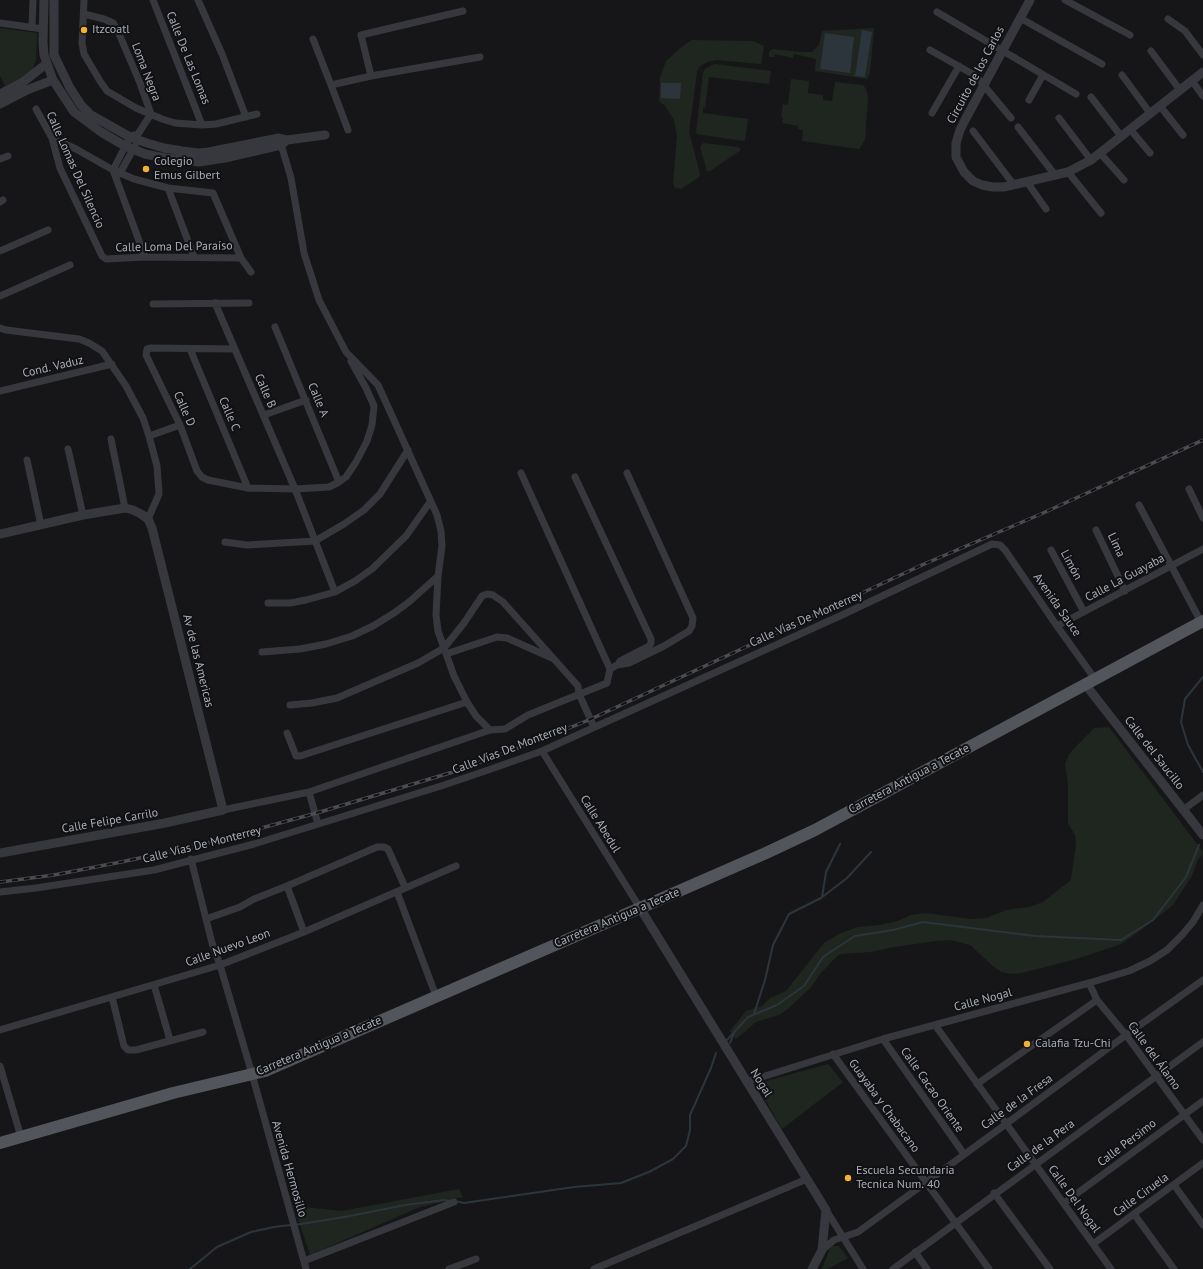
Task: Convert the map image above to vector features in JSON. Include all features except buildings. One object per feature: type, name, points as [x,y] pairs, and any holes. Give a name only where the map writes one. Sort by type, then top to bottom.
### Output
[{"type":"main road","name":"Carretera Antigua a Tecate","points":[[0,1143],[173,1093],[266,1071],[766,853],[815,830],[1202,622]]},
{"type":"street","points":[[32,27],[33,0]]},
{"type":"street","points":[[44,0],[44,55],[53,80],[74,112],[90,125],[128,148],[165,158],[199,162],[225,158],[282,141]]},
{"type":"street","points":[[54,0],[54,55],[70,88],[81,105],[92,115],[108,125],[164,148],[198,153],[325,134]]},
{"type":"street","points":[[84,0],[82,43],[84,54],[108,91],[151,114],[175,123],[202,125],[216,124],[257,114]]},
{"type":"street","name":"Calle De Las Lomas","points":[[153,0],[202,125]]},
{"type":"street","points":[[198,0],[222,54],[246,117]]},
{"type":"street","name":"Circuito de los Carlos","points":[[1030,0],[983,85],[960,130],[956,143],[956,157],[964,172],[973,181],[982,185],[993,187],[1014,185],[1068,172],[1091,160],[1203,72]]},
{"type":"street","points":[[1065,0],[1130,35]]},
{"type":"street","points":[[372,76],[361,35],[463,11]]},
{"type":"street","points":[[937,12],[1076,94]]},
{"type":"street","name":"Loma Negra","points":[[84,14],[113,23],[140,83],[151,114]]},
{"type":"street","points":[[1020,18],[1102,64]]},
{"type":"street","points":[[1168,19],[1185,31],[1203,54]]},
{"type":"street","points":[[0,23],[43,29]]},
{"type":"street","points":[[313,39],[348,130]]},
{"type":"street","points":[[930,50],[976,76],[1011,118]]},
{"type":"street","points":[[1151,51],[1180,90]]},
{"type":"street","points":[[331,85],[372,76],[480,57]]},
{"type":"street","points":[[0,94],[23,82],[46,64]]},
{"type":"street","points":[[932,113],[958,66]]},
{"type":"street","points":[[1029,100],[1043,75]]},
{"type":"street","points":[[1122,75],[1150,113]]},
{"type":"street","points":[[0,104],[28,90],[53,80]]},
{"type":"street","points":[[1192,81],[1203,96]]},
{"type":"street","points":[[1091,97],[1121,136]]},
{"type":"street","points":[[1160,106],[1183,135]]},
{"type":"street","name":"Calle Lomas Del Silencio","points":[[36,109],[52,138],[60,168],[102,256],[106,259]]},
{"type":"street","points":[[145,258],[116,173],[128,148],[151,114]]},
{"type":"street","points":[[1059,118],[1091,160]]},
{"type":"street","points":[[1018,127],[1055,175]]},
{"type":"street","points":[[1130,129],[1150,153]]},
{"type":"street","points":[[973,131],[1014,185]]},
{"type":"street","points":[[52,138],[76,149],[116,173],[168,188],[213,193],[242,258],[251,272]]},
{"type":"street","points":[[248,488],[295,489],[329,487],[340,482],[356,462],[367,440],[372,424],[374,406],[319,300],[304,253],[291,178],[282,141]]},
{"type":"street","points":[[1100,153],[1124,180]]},
{"type":"street","points":[[0,159],[8,156]]},
{"type":"street","points":[[1068,172],[1101,213]]},
{"type":"street","points":[[1027,182],[1046,209]]},
{"type":"street","points":[[168,188],[194,257]]},
{"type":"street","points":[[0,251],[48,230]]},
{"type":"street","name":"Calle Loma Del Paraíso","points":[[106,259],[194,257],[242,258]]},
{"type":"street","points":[[0,296],[70,265]]},
{"type":"street","name":"Calle B","points":[[215,303],[295,489],[335,592]]},
{"type":"street","points":[[153,304],[249,303]]},
{"type":"street","name":"Calle A","points":[[275,327],[340,482]]},
{"type":"street","points":[[0,328],[79,339],[102,351],[126,386],[143,418],[157,466],[159,494],[148,519],[134,510],[124,508],[83,515],[0,534]]},
{"type":"street","name":"Calle D","points":[[190,349],[151,348],[147,349],[146,355],[180,425],[197,471],[202,477],[208,480],[248,488]]},
{"type":"street","points":[[190,349],[234,349]]},
{"type":"street","name":"Calle C","points":[[190,349],[248,488]]},
{"type":"street","points":[[346,352],[378,385],[437,516],[441,531],[442,546],[438,576],[436,615],[438,631],[454,676],[467,702],[476,716],[490,730]]},
{"type":"street","name":"Cond. Vaduz","points":[[0,390],[112,364]]},
{"type":"street","points":[[264,415],[306,400]]},
{"type":"street","points":[[149,436],[180,425]]},
{"type":"street","points":[[111,439],[124,508]]},
{"type":"street","points":[[68,449],[83,515]]},
{"type":"street","points":[[225,542],[247,545],[315,541],[364,510],[380,494],[408,450]]},
{"type":"street","points":[[27,460],[41,525]]},
{"type":"street","points":[[610,669],[618,665],[628,663],[664,646],[689,631],[692,626],[692,618],[627,472]]},
{"type":"street","points":[[223,810],[309,792],[490,730],[505,729],[528,715],[607,683],[610,669],[521,473]]},
{"type":"street","points":[[575,477],[651,639],[650,646],[620,661],[618,665]]},
{"type":"street","points":[[1189,489],[1203,518]]},
{"type":"street","points":[[268,603],[290,603],[306,600],[335,592],[355,581],[372,569],[406,536],[430,502]]},
{"type":"street","points":[[1139,505],[1171,567],[1202,622]]},
{"type":"street","name":"Av de las Americas","points":[[148,519],[152,528],[223,810]]},
{"type":"street","name":"Lima","points":[[1096,530],[1125,591]]},
{"type":"street","name":"Calle Vías De Monterrey","points":[[0,892],[154,870],[191,859],[254,844],[441,786],[542,751],[842,615],[992,544],[1000,545]]},
{"type":"street","name":"Avenida Sauce","points":[[1000,545],[1005,550],[1057,626],[1090,682]]},
{"type":"street","name":"Calle La Guayaba","points":[[1057,626],[1203,549]]},
{"type":"street","name":"Limón","points":[[1051,550],[1084,612]]},
{"type":"street","points":[[262,652],[300,649],[326,644],[352,636],[373,626],[394,613],[409,602],[438,576]]},
{"type":"street","points":[[445,651],[482,596],[487,594],[493,595],[503,602],[578,686],[579,694],[594,727]]},
{"type":"street","points":[[290,705],[312,703],[337,698],[445,651],[497,637],[507,638],[554,658]]},
{"type":"street","name":"Calle del Saucillo","points":[[1090,682],[1183,810],[1203,835]]},
{"type":"street","points":[[287,733],[296,756],[300,756],[467,702]]},
{"type":"street","name":"Calle Abedul","points":[[542,751],[640,908]]},
{"type":"street","points":[[309,792],[318,824]]},
{"type":"street","points":[[1183,810],[1203,795]]},
{"type":"street","name":"Calle Felipe Carrilo","points":[[0,853],[157,824],[223,810]]},
{"type":"street","points":[[206,919],[240,907],[254,899],[378,847],[384,847],[388,850],[405,887]]},
{"type":"street","name":"Avenida Hermosillo","points":[[191,859],[212,943],[220,965],[252,1074],[306,1269]]},
{"type":"street","name":"Calle Nuevo Leon","points":[[0,1030],[220,965],[304,932],[456,866]]},
{"type":"street","points":[[287,886],[304,932]]},
{"type":"street","points":[[397,892],[436,996]]},
{"type":"street","name":"Calle Nogal","points":[[746,1082],[882,1039],[1129,971],[1150,961],[1167,950],[1193,922],[1203,905]]},
{"type":"street","name":"Nogal","points":[[640,908],[746,1082],[863,1269]]},
{"type":"street","name":"Calle de la Fresa","points":[[822,1250],[834,1240],[858,1232],[1203,980]]},
{"type":"street","name":"Calle del Álamo","points":[[1089,983],[1097,1000],[1126,1035],[1203,1140]]},
{"type":"street","points":[[154,985],[170,1040]]},
{"type":"street","points":[[112,997],[124,1046],[128,1050],[136,1050],[203,1032]]},
{"type":"street","points":[[977,1084],[1097,1000]]},
{"type":"street","name":"Calle Del Nogal","points":[[935,1025],[1111,1269]]},
{"type":"street","name":"Calle Cacao Oriente","points":[[882,1039],[964,1154]]},
{"type":"street","name":"Calle de la Pera","points":[[893,1269],[994,1193],[1203,1042]]},
{"type":"street","name":"Guayaba y Chabacano","points":[[833,1054],[989,1269]]},
{"type":"street","points":[[0,1066],[22,1137]]},
{"type":"street","name":"Calle Persimo","points":[[1064,1203],[1203,1101]]},
{"type":"street","name":"Calle Ciruela","points":[[1093,1244],[1203,1163]]},
{"type":"street","points":[[594,1269],[807,1179]]},
{"type":"street","points":[[1174,1185],[1203,1225]]},
{"type":"street","points":[[994,1193],[1050,1269]]},
{"type":"street","points":[[304,1261],[454,1202]]},
{"type":"street","points":[[812,1269],[822,1250],[826,1210]]},
{"type":"street","points":[[1134,1214],[1174,1269]]},
{"type":"street","points":[[915,1252],[927,1269]]},
{"type":"street","points":[[449,1269],[476,1259]]},
{"type":"shaded area","points":[[0,28],[37,33],[36,59],[33,69],[25,76],[5,86],[0,75]]},
{"type":"shaded area","points":[[874,28],[870,73],[867,79],[815,71],[816,59],[794,54],[793,58],[775,54],[774,57],[769,57],[769,52],[773,49],[812,52],[819,45],[822,31]]},
{"type":"shaded area","points":[[862,30],[872,32],[865,77],[855,76]]},
{"type":"shaded area","points":[[825,33],[854,37],[850,73],[820,69]]},
{"type":"shaded area","points":[[692,40],[753,41],[764,46],[761,64],[717,60],[707,62],[699,67],[697,72],[689,132],[700,174],[699,177],[681,189],[675,188],[673,183],[677,136],[674,120],[665,106],[659,101],[660,78],[666,61]]},
{"type":"shaded area","points":[[714,64],[771,71],[769,84],[709,77],[703,113],[748,119],[745,140],[743,141],[696,133],[703,73],[705,69]]},
{"type":"shaded area","points":[[791,79],[809,81],[808,93],[823,95],[823,100],[832,101],[835,82],[863,85],[866,89],[868,97],[865,140],[859,149],[802,141],[803,130],[798,129],[798,126],[782,123],[783,117],[781,117],[783,104],[788,105]]},
{"type":"shaded area","points":[[661,83],[681,83],[680,99],[661,98]]},
{"type":"shaded area","points":[[703,143],[738,147],[741,150],[710,171],[707,171],[700,147]]},
{"type":"shaded area","points":[[1109,727],[1203,852],[1203,855],[1198,859],[1192,876],[1173,905],[1121,944],[1076,959],[1022,973],[1009,974],[1002,972],[995,968],[970,945],[950,940],[894,947],[870,952],[841,954],[837,956],[820,974],[811,987],[789,1008],[779,1015],[756,1022],[736,1039],[730,1031],[746,1011],[762,1006],[770,998],[786,991],[825,942],[841,933],[858,927],[880,925],[898,921],[911,915],[925,913],[971,919],[987,918],[1006,910],[1029,907],[1043,902],[1071,880],[1076,844],[1075,835],[1068,823],[1068,783],[1065,764],[1069,754],[1094,728]]},
{"type":"shaded area","points":[[828,1064],[843,1082],[782,1129],[756,1084]]},
{"type":"shaded area","points":[[459,1189],[463,1197],[420,1207],[310,1255],[294,1206],[342,1211]]},
{"type":"shaded area","points":[[831,1246],[839,1246],[848,1258],[828,1269],[822,1269]]},
{"type":"waterway","points":[[1203,677],[1185,699],[1181,722],[1188,745],[1203,772]]},
{"type":"waterway","points":[[822,897],[826,872],[840,844]]},
{"type":"waterway","points":[[726,1041],[748,1017],[777,1005],[804,986],[823,957],[855,936],[893,930],[923,922],[1035,936],[1121,940],[1153,920],[1186,877],[1199,845]]},
{"type":"waterway","points":[[754,1014],[765,980],[773,945],[789,914],[821,898],[847,878],[871,852]]},
{"type":"waterway","points":[[730,1043],[734,1033]]},
{"type":"waterway","points":[[455,1201],[464,1203],[574,1187],[621,1183],[649,1172],[673,1159],[686,1146],[690,1130],[690,1115],[716,1053]]},
{"type":"waterway","points":[[295,1225],[405,1205],[444,1200],[451,1201]]},
{"type":"waterway","points":[[190,1269],[217,1247],[251,1232],[291,1225]]},
{"type":"railway","points":[[0,882],[54,875],[196,846],[320,812],[453,772],[540,740],[591,719],[922,565],[1041,514],[1203,440]]},
{"type":"place","name":"Itzcoatl","points":[[84,30]]},
{"type":"place","name":"Colegio Emus Gilbert","points":[[146,169]]},
{"type":"place","name":"Calafia Tzu-Chi","points":[[1027,1044]]},
{"type":"place","name":"Escuela Secundaria Tecnica Num. 40","points":[[848,1178]]}]
